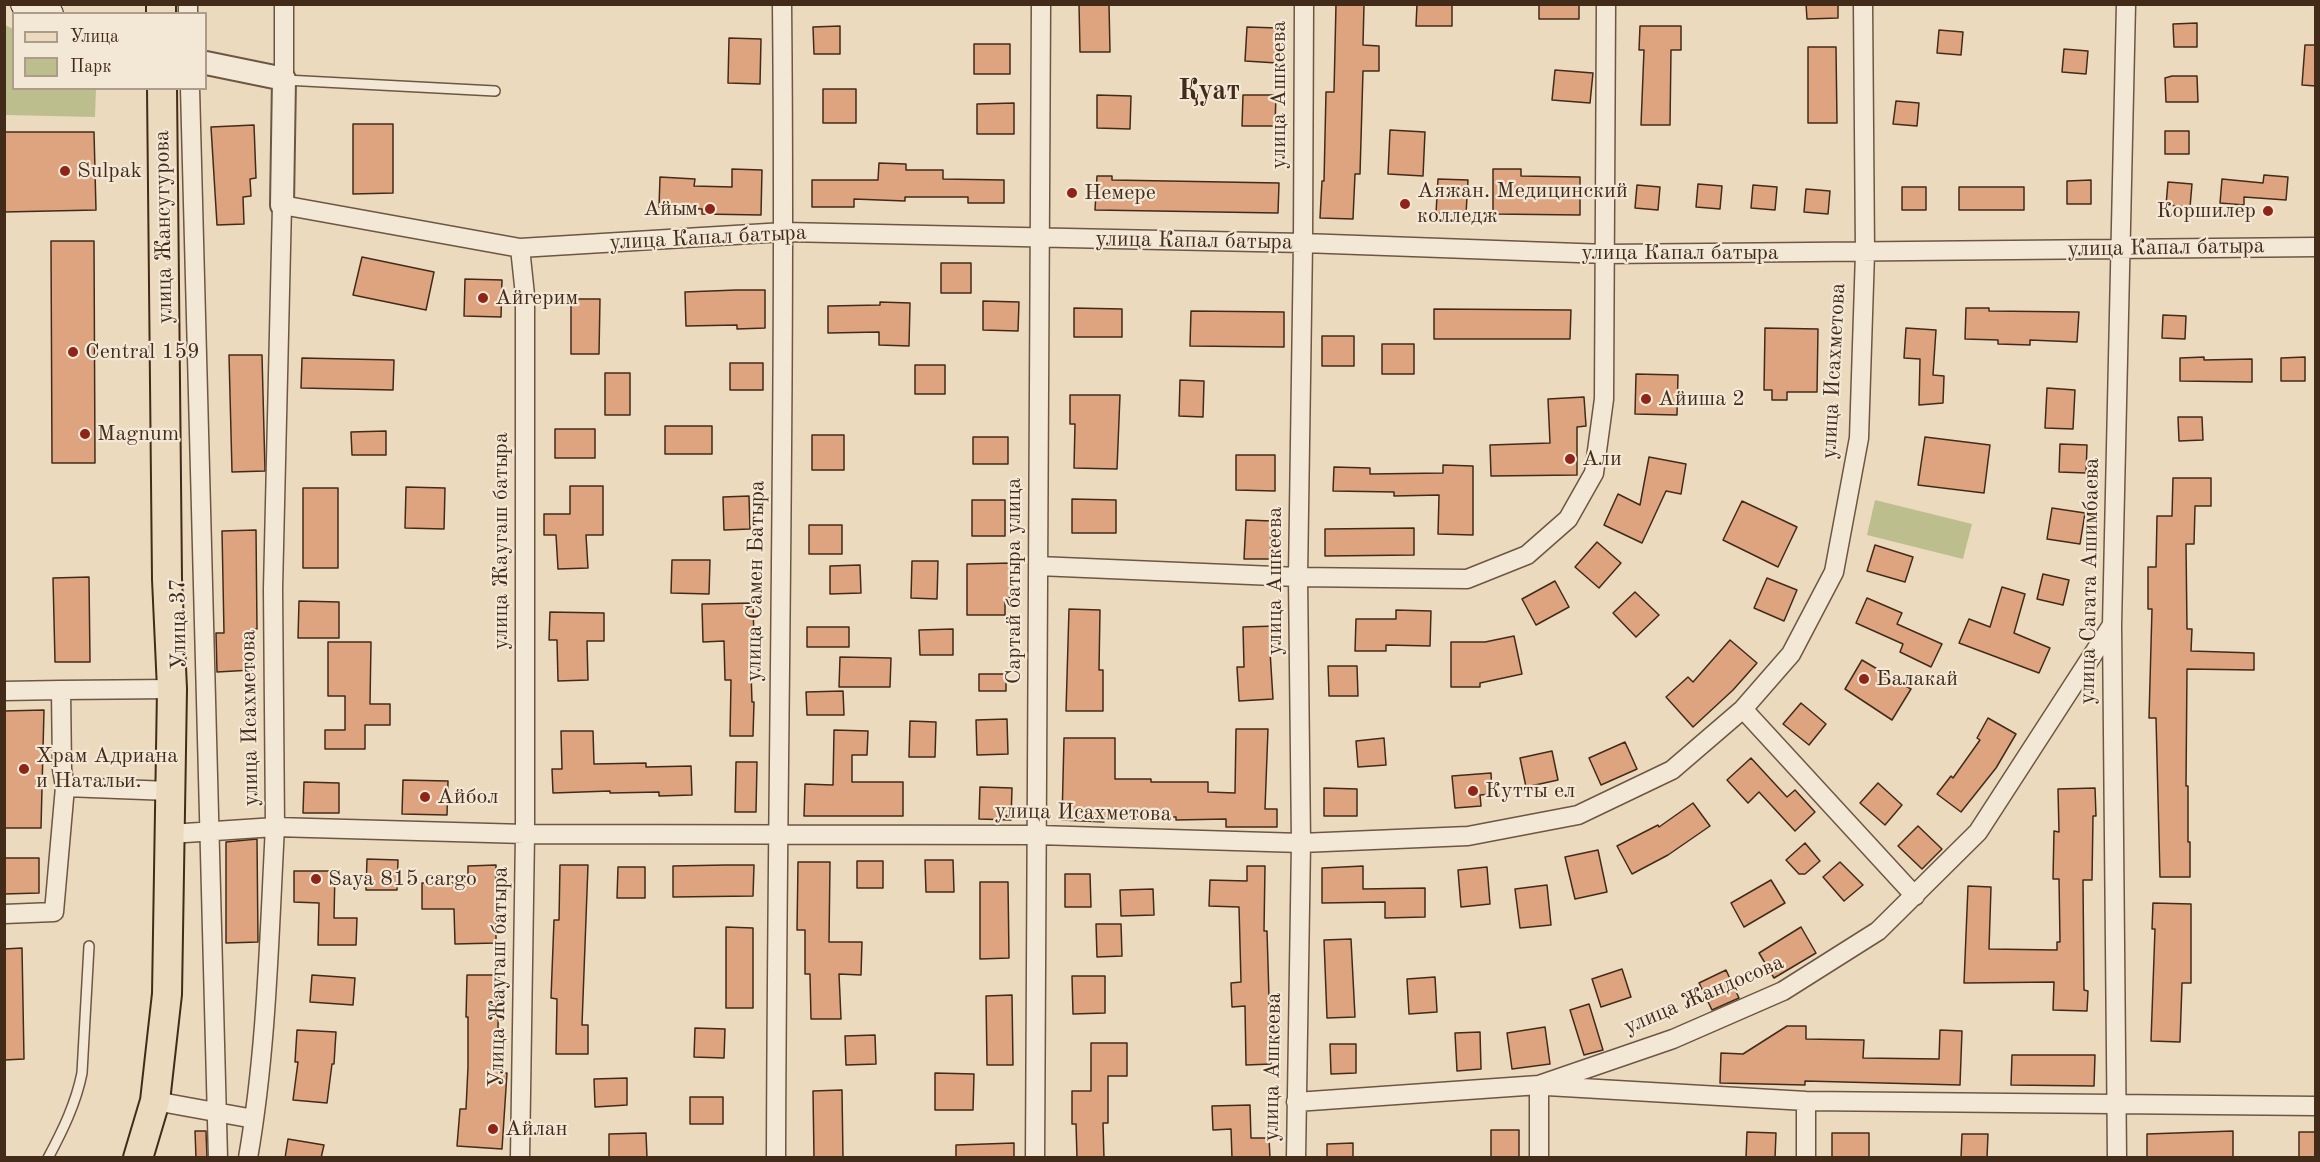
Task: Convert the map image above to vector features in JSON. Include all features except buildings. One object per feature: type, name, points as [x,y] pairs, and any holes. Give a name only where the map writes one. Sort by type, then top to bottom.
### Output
[{"type":"main road","points":[[24,4],[45,12]]},
{"type":"main road","name":"улица Жансугурова","points":[[138,1158],[155,1101],[167,994],[172,689],[167,579],[162,90]]},
{"type":"street","points":[[282,205],[284,4]]},
{"type":"street","name":"улица Самен Батыра","points":[[776,1158],[784,232],[782,4]]},
{"type":"street","name":"Сартай батыра улица","points":[[1035,1158],[1041,4]]},
{"type":"street","name":"улица Ашкеева","points":[[1296,1158],[1301,843],[1298,577],[1304,4]]},
{"type":"street","points":[[1038,566],[1298,577],[1467,579],[1527,555],[1568,519],[1594,473],[1604,399],[1606,4]]},
{"type":"street","name":"улица Исахметова","points":[[282,205],[273,589],[275,827],[525,834],[1038,835],[1301,843],[1468,836],[1578,815],[1672,770],[1743,709],[1791,654],[1834,572],[1858,438],[1865,253],[1863,4]]},
{"type":"street","name":"улица Сагата Ашимбаева","points":[[2117,1158],[2112,625],[2126,4]]},
{"type":"street","points":[[207,63],[284,80]]},
{"type":"street","name":"Улица 37","points":[[190,90],[218,1158]]},
{"type":"street","name":"улица Капал батыра","points":[[282,205],[520,248],[784,232],[1303,243],[1606,254],[2316,247]]},
{"type":"street","name":"улица Жаугаш батыра","points":[[520,248],[525,295],[525,834]]},
{"type":"street","name":"улица Жандосова","points":[[1296,1102],[1539,1085],[1673,1039],[1784,991],[1878,931],[1978,832],[2112,625]]},
{"type":"street","points":[[4,691],[172,689]]},
{"type":"street","points":[[4,914],[54,912],[65,787],[62,769],[61,690]]},
{"type":"street","points":[[1743,709],[1915,896]]},
{"type":"street","points":[[65,787],[170,791]]},
{"type":"street","points":[[170,834],[275,827],[267,969],[254,1119],[248,1158]]},
{"type":"street","name":"Улица Жаугаш батыра","points":[[520,1158],[525,834]]},
{"type":"street","points":[[1539,1158],[1539,1085],[1806,1101],[2316,1106]]},
{"type":"street","points":[[155,1101],[254,1119]]},
{"type":"street","points":[[1806,1101],[1806,1158]]},
{"type":"lane","points":[[284,80],[495,91]]},
{"type":"lane","points":[[48,1158],[75,1103],[82,1073],[89,946]]},
{"type":"green space","points":[[5,25],[12,28],[12,90],[96,90],[95,117],[5,115]]},
{"type":"green space","points":[[1875,500],[1972,524],[1963,559],[1867,535]]},
{"type":"place","name":"Sulpak","points":[[65,171]]},
{"type":"place","name":"Немере","points":[[1072,193]]},
{"type":"place","name":"Аяжан. Медицинский колледж","points":[[1405,204]]},
{"type":"place","name":"Айым","points":[[710,209]]},
{"type":"place","name":"Коршилер","points":[[2268,211]]},
{"type":"place","name":"Айгерим","points":[[483,298]]},
{"type":"place","name":"Central 159","points":[[73,352]]},
{"type":"place","name":"Айиша 2","points":[[1646,399]]},
{"type":"place","name":"Magnum","points":[[85,434]]},
{"type":"place","name":"Али","points":[[1570,459]]},
{"type":"place","name":"Балакай","points":[[1864,679]]},
{"type":"place","name":"Храм Адриана и Натальи.","points":[[24,769]]},
{"type":"place","name":"Кутты ел","points":[[1473,791]]},
{"type":"place","name":"Айбол","points":[[425,797]]},
{"type":"place","name":"Saya 815 cargo","points":[[316,879]]},
{"type":"place","name":"Айлан","points":[[493,1129]]},
{"type":"district","name":"Қуат","points":[[1209,92]]}]
